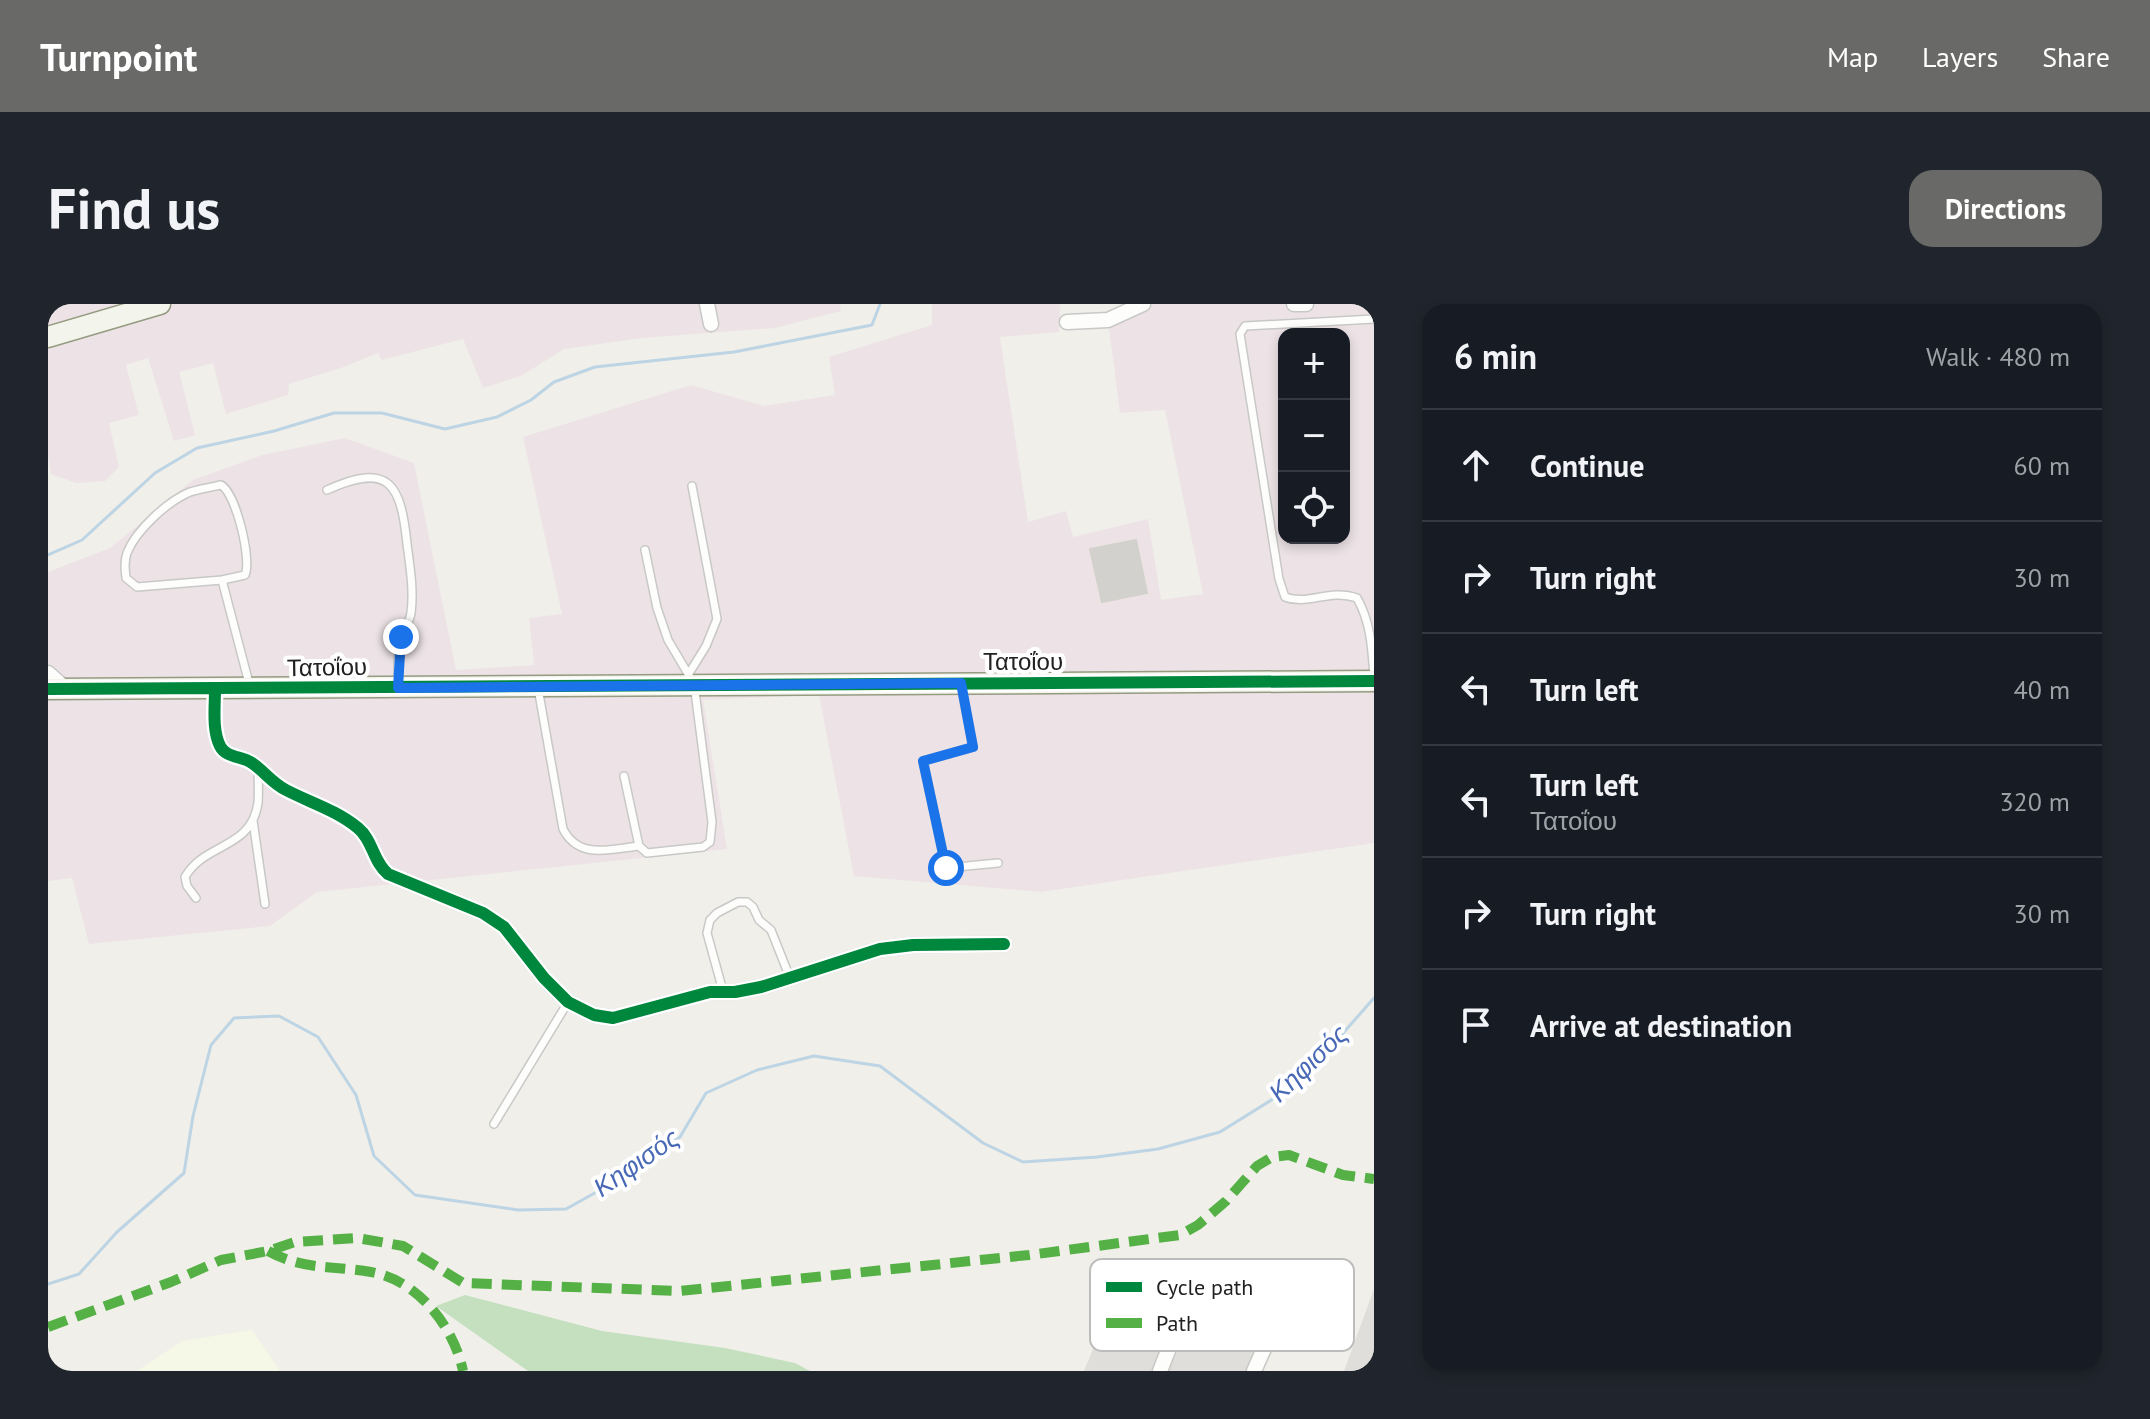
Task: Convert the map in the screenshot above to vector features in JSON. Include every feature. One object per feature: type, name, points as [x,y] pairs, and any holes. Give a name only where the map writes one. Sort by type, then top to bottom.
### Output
[{"type":"street","points":[[48,337],[160,304]]},
{"type":"street","points":[[707,304],[711,324]]},
{"type":"street","points":[[1067,322],[1108,320],[1143,304]]},
{"type":"street","points":[[1294,304],[1306,304]]},
{"type":"street","points":[[48,673],[57,689]]},
{"type":"street","name":"Τατοΐου","points":[[57,689],[398,688],[691,680],[961,683],[1374,679]]},
{"type":"street","points":[[215,690],[215,726],[220,747],[225,753],[252,763],[285,790],[339,813],[362,831],[382,869],[388,874],[483,913],[504,927],[544,978],[568,1002],[594,1015],[613,1018],[723,991],[735,992],[880,949],[913,945],[1004,944]]},
{"type":"street","points":[[1160,1371],[1168,1351]]},
{"type":"street","points":[[1254,1371],[1263,1351]]},
{"type":"lane","points":[[1374,319],[1245,326],[1240,334],[1279,579],[1285,597],[1295,601],[1342,593],[1357,598],[1365,613],[1373,648],[1374,679]]},
{"type":"lane","points":[[327,490],[350,480],[374,478],[384,480],[400,498],[412,585],[411,616],[401,637],[398,688]]},
{"type":"lane","points":[[221,485],[227,488],[234,503],[248,563],[245,575],[222,580],[137,587],[126,578],[124,563],[130,547],[162,512],[192,491],[221,485]]},
{"type":"lane","points":[[691,680],[717,619],[692,486]]},
{"type":"lane","points":[[624,776],[639,846],[647,853],[703,847],[712,838],[691,680],[668,640],[657,608],[645,550]]},
{"type":"lane","points":[[222,580],[251,690]]},
{"type":"lane","points":[[961,683],[973,747],[923,761],[946,868],[998,863]]},
{"type":"lane","points":[[538,686],[563,829],[568,839],[583,849],[639,846]]},
{"type":"lane","points":[[196,898],[187,886],[185,877],[192,865],[245,833],[258,802],[258,768]]},
{"type":"lane","points":[[253,819],[265,904]]},
{"type":"lane","points":[[723,991],[707,933],[710,920],[738,902],[747,902],[753,907],[759,920],[771,930],[790,978]]},
{"type":"lane","points":[[494,1124],[568,1002]]},
{"type":"shaded area","points":[[48,304],[840,304],[841,311],[775,328],[642,338],[564,349],[521,376],[483,388],[463,339],[382,360],[378,353],[289,384],[288,395],[226,414],[213,363],[179,372],[195,435],[174,441],[148,358],[126,365],[139,415],[109,423],[119,467],[105,481],[76,483],[51,474],[48,456]]},
{"type":"shaded area","points":[[932,304],[1060,304],[1059,332],[1000,337],[1028,522],[1066,511],[1073,537],[1148,519],[1161,600],[1203,594],[1165,410],[1120,413],[1107,313],[1128,304],[1374,304],[1374,843],[1041,892],[854,876],[819,695],[703,700],[727,849],[317,892],[270,926],[89,944],[72,878],[48,881],[48,572],[110,548],[193,480],[262,455],[345,438],[414,463],[456,670],[534,665],[529,618],[562,614],[523,437],[691,385],[764,406],[835,395],[829,357],[932,325]]},
{"type":"shaded area","points":[[1374,1289],[1374,1371],[1344,1371],[1354,1351]]},
{"type":"shaded area","points":[[252,1330],[280,1371],[137,1371],[182,1341]]},
{"type":"shaded area","points":[[1092,1351],[1257,1351],[1249,1371],[1084,1371]]},
{"type":"green space","points":[[465,1295],[602,1331],[725,1348],[795,1363],[810,1371],[528,1371],[436,1306]]},
{"type":"building","points":[[1136,540],[1147,593],[1102,602],[1090,549]]},
{"type":"waterway","points":[[48,555],[82,540],[155,473],[197,448],[274,431],[334,413],[382,413],[445,429],[497,417],[531,400],[554,382],[595,367],[734,352],[872,325],[880,304]]},
{"type":"waterway","name":"Κηφισός","points":[[48,1284],[79,1274],[117,1232],[184,1173],[193,1116],[211,1045],[234,1018],[279,1016],[318,1037],[356,1095],[374,1156],[415,1195],[518,1210],[566,1209],[629,1174],[680,1137],[706,1093],[757,1070],[814,1056],[880,1066],[983,1143],[1023,1162],[1158,1149],[1220,1132],[1273,1099],[1337,1040],[1374,998]]},
{"type":"marked path","points":[[48,1327],[171,1282],[221,1260],[295,1242],[357,1238],[403,1246],[463,1283],[680,1291],[1029,1255],[1180,1235],[1198,1225],[1226,1201],[1257,1166],[1272,1157],[1289,1155],[1343,1175],[1374,1179]]},
{"type":"marked path","points":[[268,1251],[307,1265],[371,1272],[404,1285],[418,1295],[442,1322],[463,1371]]},
{"type":"cycle path","points":[[48,689],[1374,681]]},
{"type":"cycle path","points":[[215,690],[215,726],[217,740],[223,750],[252,763],[281,787],[332,811],[358,828],[388,874],[483,913],[504,927],[544,978],[568,1002],[594,1015],[613,1018],[710,992],[735,992],[761,987],[880,949],[913,945],[1004,944]]},
{"type":"route","points":[[401,637],[398,688],[961,683],[973,747],[923,761],[946,868]]}]
